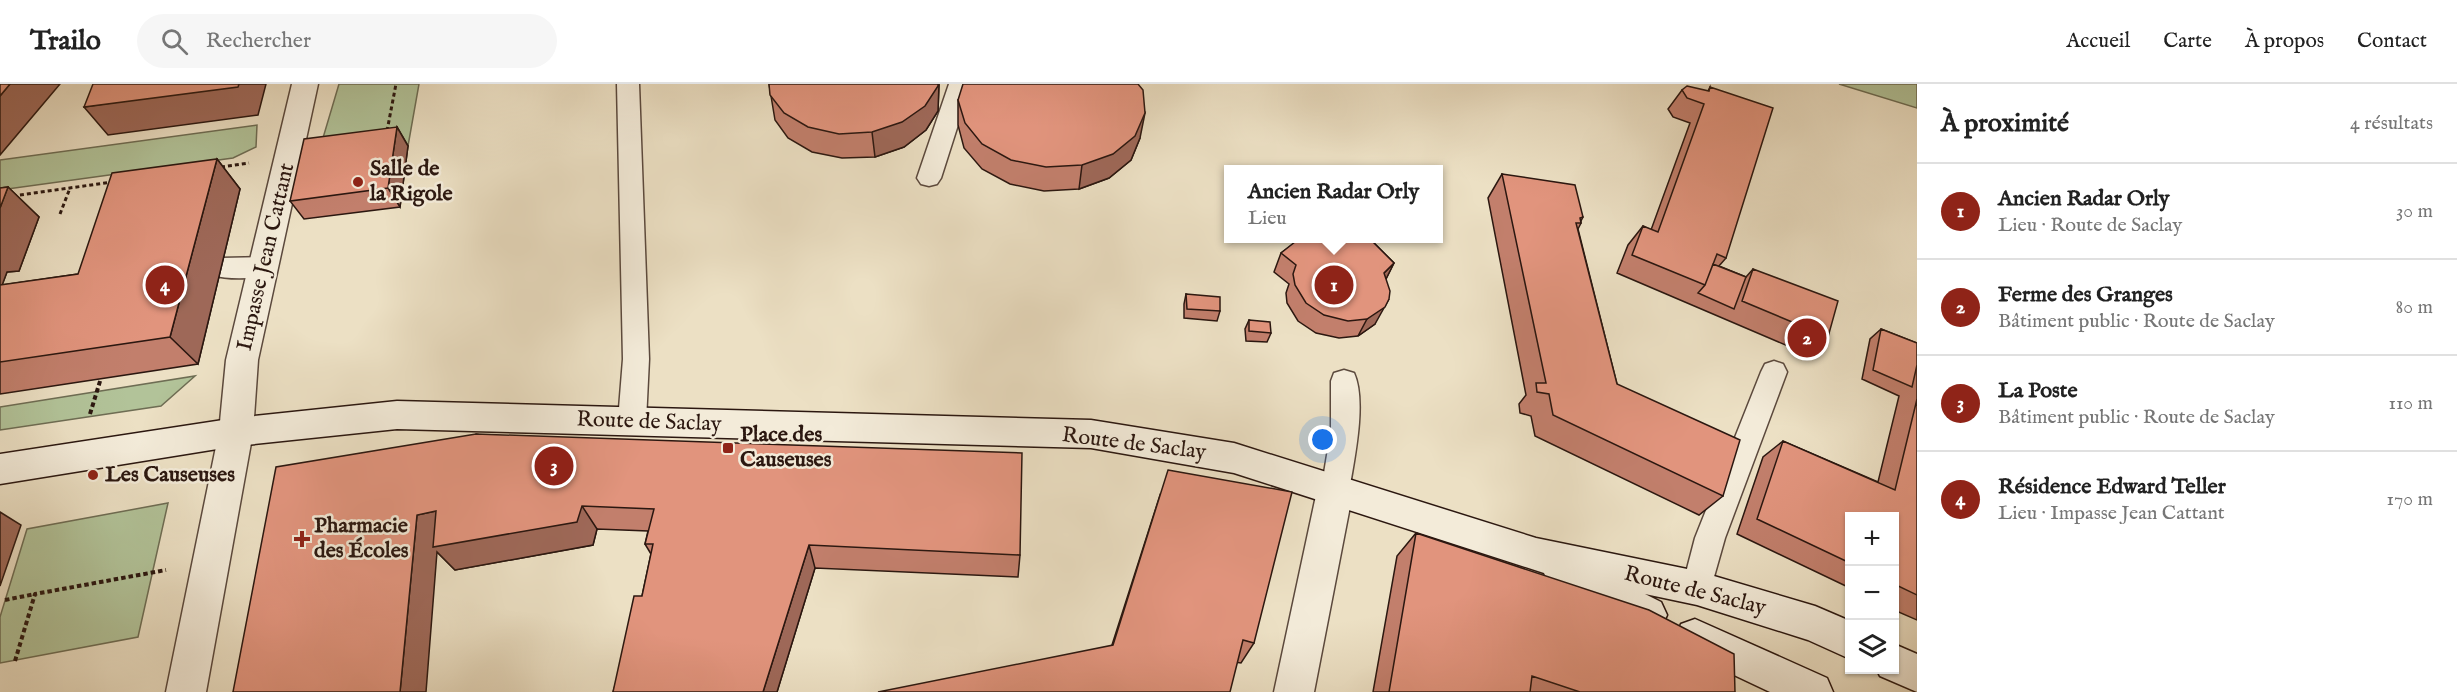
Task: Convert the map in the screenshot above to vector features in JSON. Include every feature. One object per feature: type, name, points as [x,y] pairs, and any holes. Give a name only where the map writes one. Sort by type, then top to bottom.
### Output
[{"type":"main road","name":"Impasse Jean Cattant","points":[[186,692],[236,432],[242,360],[305,84]]},
{"type":"main road","name":"Route de Saclay","points":[[0,469],[236,432],[397,415],[1091,434],[1234,458],[1536,555],[1697,588],[1815,624],[1845,639]]},
{"type":"main road","points":[[1294,692],[1335,491]]},
{"type":"main road","name":"Route de Saclay","points":[[1536,555],[1604,594],[1813,692]]},
{"type":"lane","points":[[628,84],[636,359],[632,421]]},
{"type":"lane","points":[[928,178],[960,84]]},
{"type":"lane","points":[[221,268],[264,267]]},
{"type":"lane","points":[[1697,588],[1710,538],[1774,372]]},
{"type":"lane","points":[[1335,491],[1344,431],[1344,381]]},
{"type":"path","points":[[378,134],[388,131],[396,84]]},
{"type":"path","points":[[218,168],[289,158]]},
{"type":"path","points":[[12,196],[115,182]]},
{"type":"path","points":[[60,214],[70,188]]},
{"type":"path","points":[[89,417],[101,378]]},
{"type":"path","points":[[5,600],[211,562]]},
{"type":"path","points":[[15,660],[34,594]]},
{"type":"green space","points":[[339,84],[419,84],[408,146],[317,158]]},
{"type":"green space","points":[[1839,84],[1917,84],[1917,108]]},
{"type":"green space","points":[[257,125],[256,147],[233,158],[0,190],[0,160]]},
{"type":"green space","points":[[195,376],[161,406],[0,430],[0,407]]},
{"type":"green space","points":[[168,503],[138,637],[0,663],[0,617],[27,529]]},
{"type":"building","points":[[0,84],[10,84],[0,96]]},
{"type":"building","points":[[93,84],[239,84],[238,87],[84,107]]},
{"type":"building","points":[[769,84],[938,84],[938,86],[925,106],[902,122],[872,132],[839,134],[808,127],[784,113],[770,95]]},
{"type":"building","points":[[963,84],[1138,84],[1143,90],[1145,113],[1135,136],[1113,154],[1082,165],[1046,167],[1011,160],[982,144],[965,123],[958,100]]},
{"type":"building","points":[[1687,86],[1709,91],[1710,87],[1773,108],[1726,258],[1717,254],[1705,285],[1632,255],[1643,226],[1658,232],[1704,104],[1687,98],[1682,90]]},
{"type":"building","points":[[397,127],[388,188],[290,201],[304,139]]},
{"type":"building","points":[[217,159],[170,337],[0,362],[0,285],[78,274],[112,173]]},
{"type":"building","points":[[1502,174],[1575,185],[1583,217],[1580,218],[1581,223],[1576,223],[1617,384],[1740,440],[1723,496],[1553,415],[1549,394],[1537,392],[1536,383],[1546,383]]},
{"type":"building","points":[[8,187],[0,208],[0,188]]},
{"type":"building","points":[[1294,243],[1374,243],[1394,263],[1384,273],[1390,291],[1389,299],[1385,307],[1367,319],[1348,321],[1324,315],[1306,303],[1295,285],[1293,274],[1296,265],[1281,253]]},
{"type":"building","points":[[1713,264],[1746,277],[1734,309],[1698,293],[1705,285]]},
{"type":"building","points":[[1753,269],[1838,301],[1828,337],[1742,301]]},
{"type":"building","points":[[1186,294],[1220,297],[1220,311],[1187,309]]},
{"type":"building","points":[[1249,320],[1270,322],[1271,333],[1249,331]]},
{"type":"building","points":[[1881,329],[1917,343],[1917,365],[1912,387],[1873,370]]},
{"type":"building","points":[[1917,399],[1917,595],[1899,586],[1899,512],[1845,512],[1845,561],[1757,519],[1783,441],[1895,490]]},
{"type":"building","points":[[476,434],[1022,453],[1020,555],[809,545],[763,692],[613,692],[634,596],[642,596],[653,544],[645,544],[654,509],[582,506],[577,522],[433,547],[436,511],[417,515],[400,692],[233,692],[276,467]]},
{"type":"building","points":[[1168,470],[1292,492],[1254,643],[1243,640],[1230,692],[878,692],[1113,645]]},
{"type":"building","points":[[1416,533],[1649,610],[1734,654],[1735,692],[1580,692],[1532,676],[1530,692],[1389,692]]},
{"type":"place","name":"Salle de la Rigole","points":[[358,182]]},
{"type":"place","name":"Résidence Edward Teller","points":[[165,285]]},
{"type":"place","name":"Ancien Radar Orly","points":[[1334,285]]},
{"type":"place","name":"Ferme des Granges","points":[[1807,338]]},
{"type":"place","name":"Place des Causeuses","points":[[728,448]]},
{"type":"place","name":"La Poste","points":[[554,466]]},
{"type":"place","name":"Les Causeuses","points":[[93,475]]},
{"type":"place","name":"Pharmacie des Écoles","points":[[302,539]]}]
